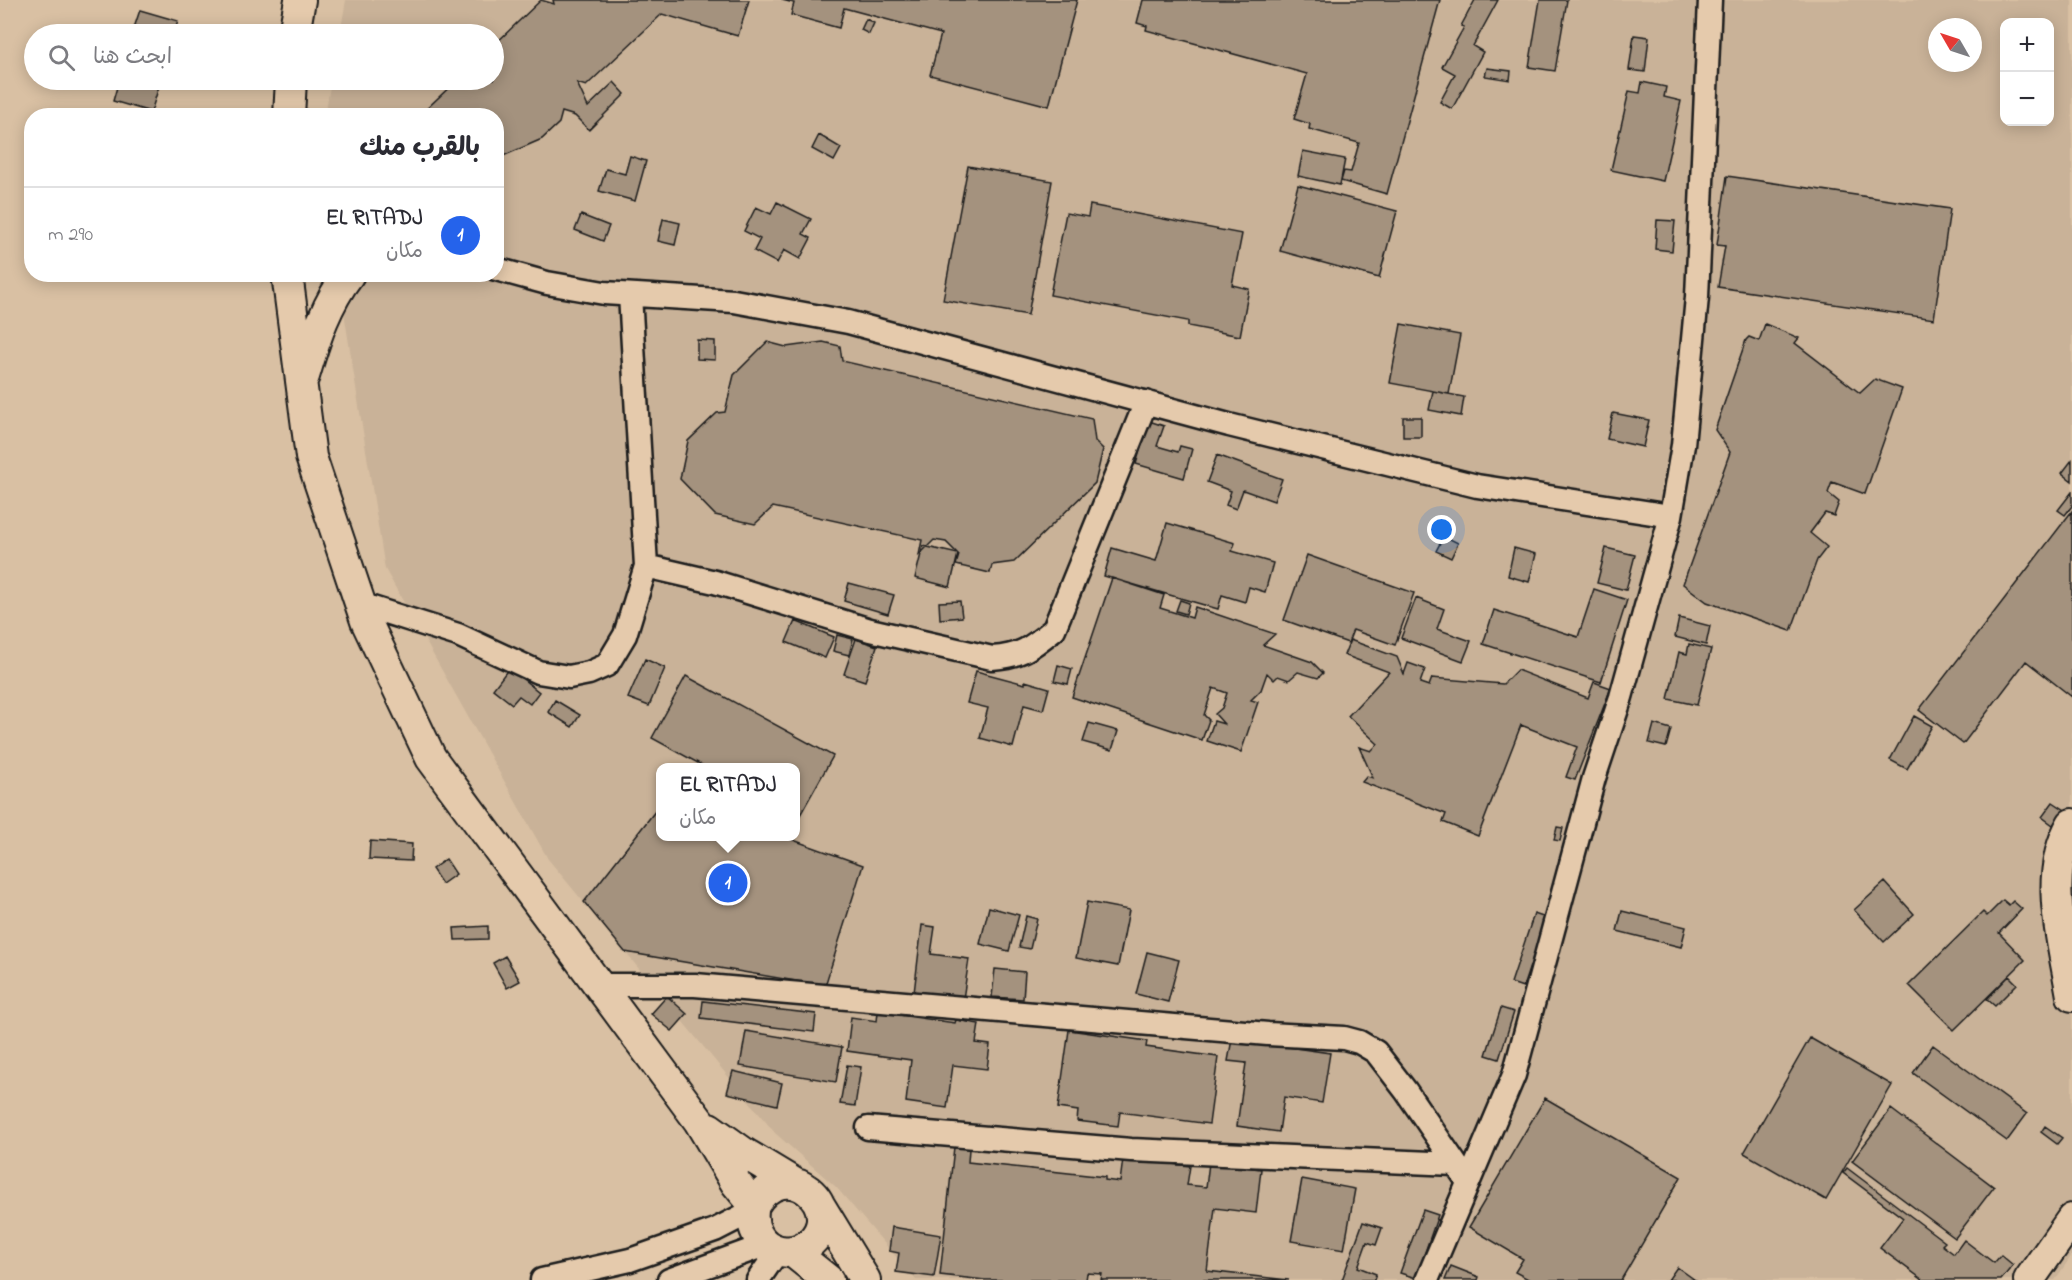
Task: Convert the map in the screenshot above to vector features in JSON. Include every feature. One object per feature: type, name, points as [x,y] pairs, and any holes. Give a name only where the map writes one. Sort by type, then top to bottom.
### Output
[{"type":"main road","points":[[296,24],[300,0]]},
{"type":"main road","points":[[289,108],[290,90]]},
{"type":"main road","points":[[288,282],[311,457],[366,621],[431,758],[699,1121],[753,1208]]},
{"type":"main road","points":[[301,385],[316,334],[328,307],[344,282]]},
{"type":"main road","points":[[2072,824],[2067,832],[2058,864],[2056,898],[2072,996]]},
{"type":"main road","points":[[699,1121],[744,1153],[794,1183],[805,1187],[814,1195],[865,1280]]},
{"type":"main road","points":[[794,1183],[782,1182],[770,1186],[760,1194],[753,1208],[753,1224],[757,1236],[828,1280]]},
{"type":"main road","points":[[779,1249],[804,1247],[813,1240],[822,1218],[820,1206]]},
{"type":"main road","points":[[2029,1280],[2072,1219]]},
{"type":"street","points":[[1426,1280],[1462,1173],[1514,1075],[1594,778],[1622,697],[1671,516],[1683,445],[1697,297],[1710,0]]},
{"type":"street","points":[[504,271],[547,283],[604,293],[734,301],[848,322],[1146,402],[1477,486],[1671,516]]},
{"type":"street","points":[[360,604],[458,635],[538,672],[569,677],[589,673],[607,665],[625,635],[646,566],[630,295]]},
{"type":"street","points":[[646,566],[715,582],[870,630],[992,658],[1011,657],[1029,650],[1054,629],[1146,402]]},
{"type":"street","points":[[597,985],[695,985],[1268,1034],[1344,1038],[1359,1042],[1376,1052],[1406,1091],[1462,1173]]},
{"type":"street","points":[[868,1128],[1131,1150],[1462,1173]]},
{"type":"street","points":[[542,1280],[630,1260],[715,1230],[753,1208]]},
{"type":"street","points":[[669,1280],[779,1249]]},
{"type":"street","points":[[758,1280],[779,1249]]},
{"type":"shaded area","points":[[346,0],[2072,0],[2072,1255],[2055,1280],[916,1280],[836,1187],[775,1133],[548,859],[385,569],[339,282],[504,282],[504,108],[326,108],[329,90],[504,90],[504,24],[342,24]]},
{"type":"building","points":[[541,0],[554,4],[553,0],[749,0],[738,36],[662,14],[586,86],[577,83],[588,107],[614,82],[625,94],[589,130],[575,116],[562,112],[559,123],[542,139],[504,156],[504,108],[427,108],[446,90],[504,90],[504,35]]},
{"type":"building","points":[[782,0],[1077,0],[1049,106],[930,75],[941,34],[844,8],[839,28],[791,15],[794,3]]},
{"type":"building","points":[[1143,0],[1440,0],[1387,194],[1341,181],[1344,171],[1351,172],[1359,143],[1309,129],[1310,124],[1294,119],[1307,74],[1146,30],[1147,26],[1137,23]]},
{"type":"building","points":[[1475,0],[1498,0],[1473,46],[1483,52],[1452,109],[1440,102],[1455,74],[1442,67],[1464,27],[1461,26]]},
{"type":"building","points":[[1540,0],[1567,0],[1555,71],[1529,67]]},
{"type":"building","points":[[140,10],[178,21],[177,24],[135,24]]},
{"type":"building","points":[[866,19],[874,23],[869,34],[861,30]]},
{"type":"building","points":[[1634,35],[1649,37],[1645,72],[1629,70]]},
{"type":"building","points":[[1487,68],[1511,71],[1510,80],[1485,76]]},
{"type":"building","points":[[1642,82],[1666,87],[1664,97],[1681,101],[1663,181],[1611,170],[1629,91],[1640,93]]},
{"type":"building","points":[[116,90],[158,90],[152,108],[137,108],[113,101]]},
{"type":"building","points":[[819,135],[841,148],[834,161],[812,149]]},
{"type":"building","points":[[1303,151],[1345,159],[1340,185],[1298,176]]},
{"type":"building","points":[[630,156],[646,161],[635,201],[599,191],[606,169],[625,174]]},
{"type":"building","points":[[968,166],[1052,181],[1028,315],[943,300]]},
{"type":"building","points":[[1727,176],[1950,209],[1934,319],[1718,287],[1725,246],[1717,245]]},
{"type":"building","points":[[1298,185],[1397,211],[1379,278],[1280,251]]},
{"type":"building","points":[[777,202],[811,219],[803,234],[811,238],[800,259],[784,250],[777,263],[754,251],[760,239],[744,231],[756,207],[771,214]]},
{"type":"building","points":[[1090,205],[1242,234],[1232,285],[1249,289],[1240,336],[1188,326],[1188,321],[1050,295],[1066,213],[1088,217]]},
{"type":"building","points":[[581,215],[609,226],[603,241],[575,230]]},
{"type":"building","points":[[663,219],[680,223],[675,245],[658,241]]},
{"type":"building","points":[[1657,220],[1675,221],[1672,251],[1655,249]]},
{"type":"building","points":[[1401,324],[1460,335],[1449,394],[1390,383]]},
{"type":"building","points":[[1765,324],[1799,338],[1795,343],[1860,393],[1875,379],[1902,389],[1865,494],[1832,482],[1828,493],[1839,502],[1834,516],[1825,513],[1810,533],[1827,547],[1817,560],[1791,631],[1707,602],[1683,584],[1730,452],[1715,430],[1746,340],[1749,337],[1759,341]]},
{"type":"building","points":[[697,340],[715,341],[715,360],[697,359]]},
{"type":"building","points":[[767,342],[786,347],[823,342],[840,346],[842,361],[1092,419],[1095,441],[1103,449],[1095,483],[1014,562],[992,565],[990,573],[956,565],[959,555],[946,542],[934,540],[919,555],[922,540],[773,507],[755,524],[715,515],[680,479],[688,441],[717,413],[725,412],[734,375]]},
{"type":"building","points":[[1433,391],[1464,397],[1461,416],[1429,410]]},
{"type":"building","points":[[1613,413],[1649,420],[1643,447],[1607,439]]},
{"type":"building","points":[[1403,417],[1421,417],[1421,437],[1403,437]]},
{"type":"building","points":[[1149,421],[1164,426],[1157,446],[1178,452],[1180,446],[1192,449],[1184,478],[1136,464]]},
{"type":"building","points":[[1217,455],[1282,479],[1274,501],[1243,490],[1236,509],[1226,505],[1231,491],[1207,482]]},
{"type":"building","points":[[2072,460],[2072,481],[2062,473]]},
{"type":"building","points":[[2072,492],[2072,506],[2065,515],[2058,510]]},
{"type":"building","points":[[2072,511],[2072,697],[2026,661],[1963,744],[1919,710]]},
{"type":"building","points":[[1167,523],[1235,543],[1232,551],[1273,563],[1265,592],[1249,587],[1245,602],[1222,595],[1218,609],[1104,576],[1112,548],[1156,561]]},
{"type":"building","points":[[1444,536],[1458,543],[1451,558],[1436,551]]},
{"type":"building","points":[[923,546],[958,554],[950,587],[915,578]]},
{"type":"building","points":[[1514,548],[1536,554],[1529,582],[1508,576]]},
{"type":"building","points":[[1606,548],[1635,555],[1626,590],[1597,583]]},
{"type":"building","points":[[1307,555],[1414,593],[1395,645],[1353,630],[1348,643],[1284,620]]},
{"type":"building","points":[[1112,578],[1164,595],[1160,608],[1192,618],[1195,607],[1275,634],[1263,645],[1312,662],[1323,673],[1318,678],[1298,672],[1289,680],[1278,676],[1274,680],[1267,673],[1261,690],[1251,700],[1258,702],[1241,752],[1207,741],[1214,721],[1224,724],[1215,714],[1222,708],[1227,693],[1213,688],[1204,715],[1209,720],[1202,740],[1072,697]]},
{"type":"building","points":[[849,583],[894,595],[888,614],[844,601]]},
{"type":"building","points":[[1594,589],[1627,600],[1601,682],[1483,644],[1494,610],[1578,637]]},
{"type":"building","points":[[1416,598],[1444,609],[1437,629],[1471,641],[1463,661],[1401,638]]},
{"type":"building","points":[[1180,600],[1189,603],[1186,614],[1176,611]]},
{"type":"building","points":[[960,601],[962,617],[940,619],[939,602]]},
{"type":"building","points":[[1679,618],[1710,626],[1706,645],[1675,637]]},
{"type":"building","points":[[795,621],[834,637],[825,658],[786,642]]},
{"type":"building","points":[[837,635],[853,639],[849,655],[833,651]]},
{"type":"building","points":[[856,639],[877,646],[865,681],[844,674]]},
{"type":"building","points":[[1350,640],[1397,657],[1404,674],[1408,663],[1425,669],[1420,683],[1429,686],[1432,678],[1503,684],[1517,670],[1588,698],[1594,682],[1611,688],[1575,780],[1566,777],[1577,747],[1521,725],[1478,836],[1443,822],[1446,814],[1362,782],[1367,776],[1373,778],[1359,747],[1371,751],[1378,744],[1348,716],[1389,672],[1344,655]]},
{"type":"building","points":[[1689,644],[1711,649],[1697,705],[1668,699],[1679,652],[1687,654]]},
{"type":"building","points":[[645,659],[665,668],[649,706],[628,698]]},
{"type":"building","points":[[1058,665],[1072,669],[1068,684],[1054,681]]},
{"type":"building","points":[[509,668],[539,692],[530,704],[519,696],[512,704],[493,689]]},
{"type":"building","points":[[976,671],[1049,688],[1043,710],[1024,705],[1013,747],[980,738],[988,708],[967,703]]},
{"type":"building","points":[[686,676],[833,756],[800,815],[800,763],[698,763],[652,738]]},
{"type":"building","points":[[555,700],[580,715],[572,727],[548,712]]},
{"type":"building","points":[[1914,716],[1932,726],[1907,769],[1890,760]]},
{"type":"building","points":[[1089,723],[1118,731],[1112,750],[1083,742]]},
{"type":"building","points":[[1654,724],[1671,729],[1666,747],[1649,743]]},
{"type":"building","points":[[2053,802],[2065,810],[2053,825],[2042,817]]},
{"type":"building","points":[[656,810],[656,841],[796,841],[863,865],[825,986],[625,952],[584,902]]},
{"type":"building","points":[[1557,827],[1563,828],[1560,841],[1554,840]]},
{"type":"building","points":[[370,841],[412,844],[411,861],[369,859]]},
{"type":"building","points":[[446,859],[456,874],[442,884],[432,869]]},
{"type":"building","points":[[1885,882],[1914,914],[1884,942],[1854,910]]},
{"type":"building","points":[[2003,900],[2009,905],[2013,901],[2022,909],[1999,933],[2025,960],[1954,1030],[1909,985],[1983,912],[1987,916]]},
{"type":"building","points":[[1087,902],[1129,910],[1118,966],[1076,958]]},
{"type":"building","points":[[989,907],[1019,915],[1009,951],[980,944]]},
{"type":"building","points":[[1622,911],[1686,927],[1681,947],[1617,931]]},
{"type":"building","points":[[1534,914],[1546,918],[1523,987],[1511,983]]},
{"type":"building","points":[[1026,916],[1037,919],[1030,949],[1019,947]]},
{"type":"building","points":[[922,925],[935,927],[931,954],[969,959],[963,999],[914,993]]},
{"type":"building","points":[[488,926],[488,939],[455,940],[454,928]]},
{"type":"building","points":[[1147,952],[1179,960],[1168,1002],[1136,994]]},
{"type":"building","points":[[505,956],[520,981],[507,988],[493,963]]},
{"type":"building","points":[[995,969],[1025,972],[1023,999],[992,997]]},
{"type":"building","points":[[2009,976],[2017,984],[1995,1006],[1987,999]]},
{"type":"building","points":[[667,996],[687,1014],[672,1031],[651,1014]]},
{"type":"building","points":[[703,1001],[816,1014],[814,1032],[701,1018]]},
{"type":"building","points":[[1501,1008],[1514,1012],[1499,1059],[1486,1055]]},
{"type":"building","points":[[878,1012],[955,1023],[956,1020],[979,1024],[976,1043],[990,1045],[987,1069],[953,1065],[947,1108],[906,1102],[911,1060],[847,1051],[851,1017],[877,1021]]},
{"type":"building","points":[[1069,1030],[1147,1041],[1146,1047],[1218,1057],[1209,1124],[1120,1112],[1118,1126],[1077,1121],[1078,1111],[1058,1108]]},
{"type":"building","points":[[746,1031],[842,1047],[836,1082],[740,1066]]},
{"type":"building","points":[[1810,1038],[1892,1085],[1826,1200],[1744,1153]]},
{"type":"building","points":[[1232,1039],[1330,1053],[1322,1103],[1284,1097],[1279,1132],[1237,1126],[1246,1063],[1228,1061]]},
{"type":"building","points":[[1933,1045],[2027,1114],[2007,1141],[1913,1073]]},
{"type":"building","points":[[847,1065],[861,1067],[855,1106],[840,1104]]},
{"type":"building","points":[[733,1071],[782,1083],[777,1105],[727,1093]]},
{"type":"building","points":[[1545,1098],[1681,1177],[1621,1280],[1530,1280],[1515,1272],[1523,1259],[1469,1227]]},
{"type":"building","points":[[1891,1109],[1994,1187],[1955,1238],[1852,1161]]},
{"type":"building","points":[[2045,1126],[2062,1138],[2057,1144],[2041,1132]]},
{"type":"building","points":[[954,1147],[969,1149],[968,1162],[1105,1177],[1105,1180],[1120,1182],[1123,1159],[1190,1166],[1187,1185],[1206,1187],[1209,1163],[1261,1169],[1256,1213],[1215,1208],[1207,1271],[1289,1280],[1101,1280],[1102,1274],[1087,1273],[1086,1280],[985,1280],[940,1275]]},
{"type":"building","points":[[1847,1168],[1945,1242],[1942,1245],[1954,1254],[1964,1240],[1994,1263],[2001,1255],[2013,1265],[2001,1280],[1923,1280],[1880,1248],[1903,1218],[1843,1173]]},
{"type":"building","points":[[1302,1179],[1355,1189],[1344,1250],[1291,1241]]},
{"type":"building","points":[[1423,1210],[1438,1215],[1416,1278],[1400,1273]]},
{"type":"building","points":[[1363,1222],[1382,1228],[1376,1245],[1367,1242],[1358,1267],[1376,1274],[1374,1280],[1342,1280]]},
{"type":"building","points":[[892,1227],[941,1235],[934,1277],[896,1272],[899,1253],[889,1251]]},
{"type":"building","points":[[1451,1266],[1479,1277],[1478,1280],[1445,1280]]},
{"type":"building","points":[[1677,1267],[1695,1280],[1668,1280]]},
{"type":"place","name":"EL RITADJ","points":[[728,883]]}]
